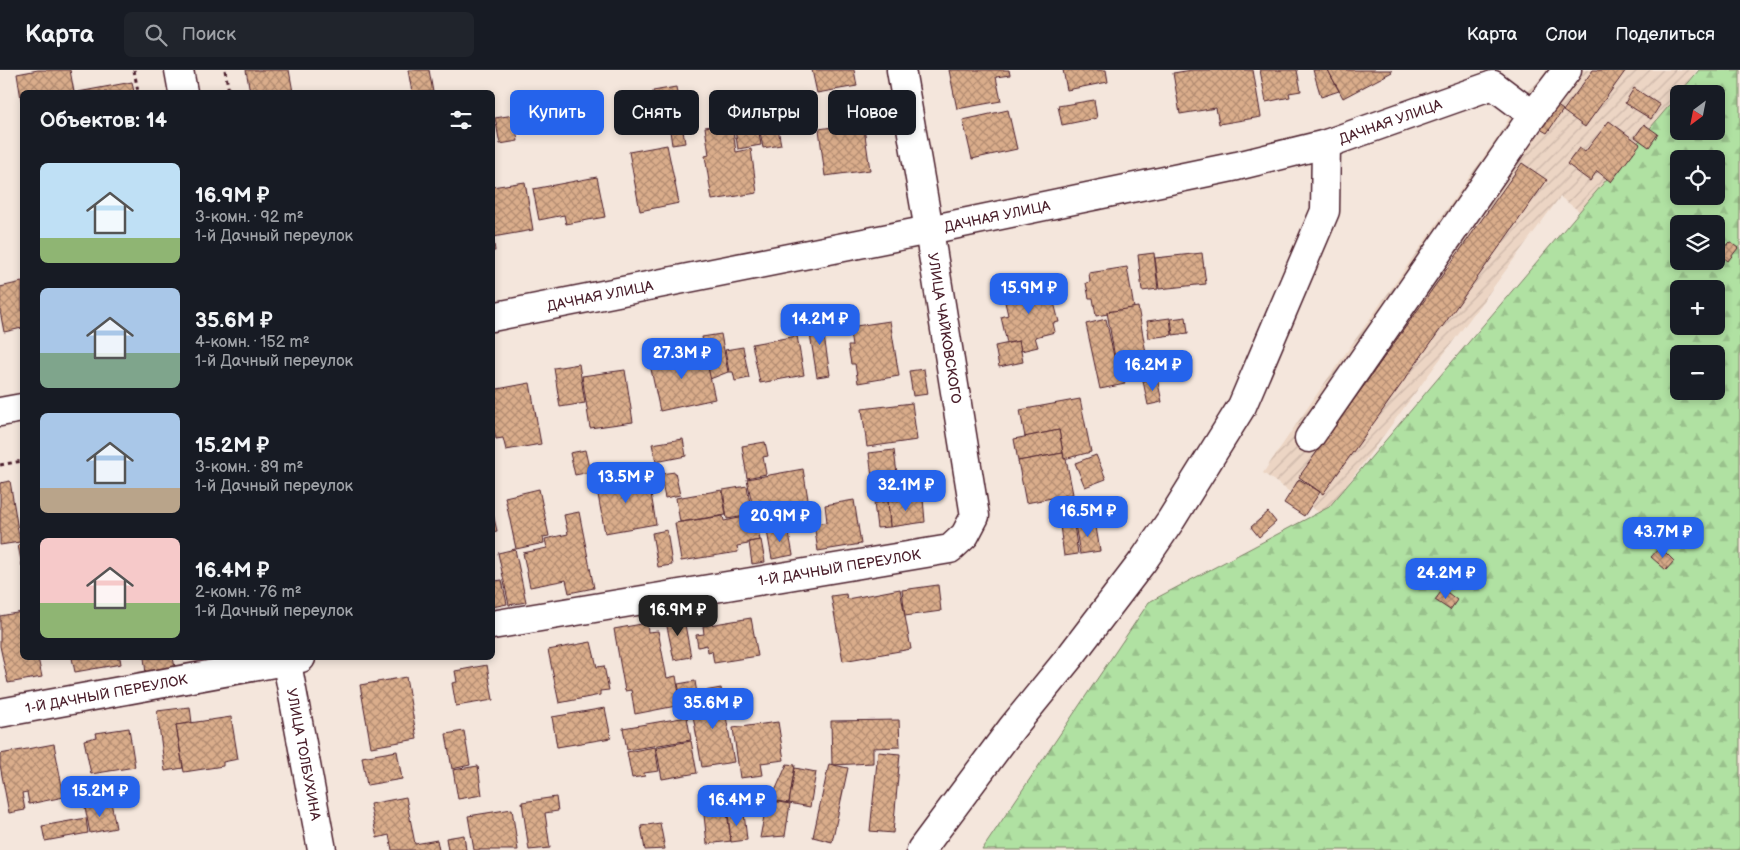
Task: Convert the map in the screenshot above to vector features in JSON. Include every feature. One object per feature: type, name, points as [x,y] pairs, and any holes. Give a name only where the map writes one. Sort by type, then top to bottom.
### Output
[{"type":"street","points":[[179,70],[183,90]]},
{"type":"street","name":"УЛИЦА ЧАЙКОВСКОГО","points":[[901,70],[929,230],[974,516],[965,535],[950,548]]},
{"type":"street","points":[[1309,438],[1567,70]]},
{"type":"street","points":[[1498,78],[1533,116]]},
{"type":"street","name":"ДАЧНАЯ УЛИЦА","points":[[495,316],[929,230],[1237,166],[1326,144],[1498,78]]},
{"type":"street","points":[[921,850],[1012,728],[1069,658],[1143,561],[1172,520],[1242,406],[1325,211],[1326,144]]},
{"type":"street","points":[[0,412],[20,408]]},
{"type":"street","name":"1-Й ДАЧНЫЙ ПЕРЕУЛОК","points":[[495,624],[950,548]]},
{"type":"street","name":"1-Й ДАЧНЫЙ ПЕРЕУЛОК","points":[[0,712],[280,660]]},
{"type":"street","name":"УЛИЦА ТОЛБУХИНА","points":[[291,660],[322,850]]},
{"type":"path","points":[[134,70],[138,90]]},
{"type":"path","points":[[225,70],[229,90]]},
{"type":"path","points":[[0,465],[20,461]]},
{"type":"shaded area","points":[[1547,70],[1697,70],[1686,85],[1670,85],[1670,108],[1590,219],[1560,197],[1324,516],[1263,473],[1504,128],[1510,115],[1527,91],[1537,83]]},
{"type":"green space","points":[[1699,70],[1740,70],[1740,850],[982,850],[1149,602],[1329,507],[1670,104],[1670,140],[1725,140],[1725,85],[1686,85]]},
{"type":"building","points":[[38,70],[70,70],[74,90],[20,90],[20,93],[17,74]]},
{"type":"building","points":[[246,70],[289,70],[293,90],[250,90]]},
{"type":"building","points":[[408,70],[429,70],[433,90],[412,90]]},
{"type":"building","points":[[812,70],[854,70],[857,86],[818,93]]},
{"type":"building","points":[[949,70],[1009,70],[1010,75],[996,77],[1001,101],[957,109]]},
{"type":"building","points":[[1063,70],[1106,70],[1108,82],[1067,90]]},
{"type":"building","points":[[1192,70],[1253,70],[1261,117],[1219,124],[1216,108],[1180,114],[1173,73]]},
{"type":"building","points":[[1260,70],[1297,70],[1301,91],[1289,93],[1290,97],[1266,102]]},
{"type":"building","points":[[1313,70],[1328,70],[1339,91],[1321,97]]},
{"type":"building","points":[[1328,70],[1391,70],[1392,72],[1343,98]]},
{"type":"building","points":[[1593,70],[1626,70],[1585,127],[1563,111]]},
{"type":"building","points":[[132,82],[134,90],[89,90]]},
{"type":"building","points":[[676,87],[676,90],[659,90]]},
{"type":"building","points":[[1634,88],[1660,105],[1651,119],[1625,103]]},
{"type":"building","points":[[1094,100],[1097,118],[1062,125],[1058,106]]},
{"type":"building","points":[[1552,102],[1563,110],[1547,133],[1535,126]]},
{"type":"building","points":[[1008,110],[1017,149],[972,159],[963,120]]},
{"type":"building","points":[[510,116],[510,135],[517,135],[518,141],[500,144],[495,118]]},
{"type":"building","points":[[1609,121],[1640,144],[1611,182],[1597,171],[1590,181],[1567,164],[1579,148],[1585,152]]},
{"type":"building","points":[[1644,124],[1658,134],[1649,147],[1635,137]]},
{"type":"building","points":[[709,126],[709,135],[734,135],[736,152],[751,149],[757,193],[712,200],[705,156],[709,155],[705,127]]},
{"type":"building","points":[[828,128],[828,135],[865,135],[870,170],[825,176],[819,129]]},
{"type":"building","points":[[671,135],[684,135],[685,143],[672,145]]},
{"type":"building","points":[[736,135],[759,135],[761,145],[738,149]]},
{"type":"building","points":[[761,135],[779,135],[781,145],[763,148]]},
{"type":"building","points":[[667,145],[679,203],[640,211],[629,152]]},
{"type":"building","points":[[1522,163],[1547,180],[1323,494],[1299,477]]},
{"type":"building","points":[[597,177],[605,217],[566,224],[564,215],[539,220],[533,189]]},
{"type":"building","points":[[525,182],[533,230],[495,237],[495,187]]},
{"type":"building","points":[[1730,242],[1738,248],[1728,261],[1725,259],[1725,247]]},
{"type":"building","points":[[1154,253],[1158,289],[1142,291],[1138,255]]},
{"type":"building","points":[[1202,253],[1206,284],[1159,289],[1155,258]]},
{"type":"building","points":[[1127,267],[1134,308],[1107,312],[1108,314],[1096,316],[1093,298],[1089,298],[1086,283],[1090,282],[1089,273]]},
{"type":"building","points":[[20,282],[20,328],[4,332],[0,311],[0,287]]},
{"type":"building","points":[[1049,283],[1059,322],[1053,323],[1055,332],[1035,337],[1038,347],[1021,351],[1019,341],[1007,343],[1001,317],[1008,315],[1003,294]]},
{"type":"building","points":[[1138,307],[1146,353],[1115,358],[1107,312]]},
{"type":"building","points":[[1186,317],[1188,333],[1173,335],[1171,319]]},
{"type":"building","points":[[1170,318],[1172,335],[1149,338],[1147,321]]},
{"type":"building","points":[[1106,319],[1117,370],[1122,369],[1125,384],[1100,389],[1086,324]]},
{"type":"building","points":[[827,320],[830,335],[824,336],[830,375],[817,377],[808,322]]},
{"type":"building","points":[[890,321],[899,376],[858,383],[855,364],[851,364],[848,346],[852,346],[849,327]]},
{"type":"building","points":[[721,334],[728,372],[710,379],[702,337]]},
{"type":"building","points":[[797,336],[804,375],[760,383],[752,344]]},
{"type":"building","points":[[1019,341],[1023,362],[999,367],[995,346]]},
{"type":"building","points":[[743,347],[749,378],[735,381],[733,372],[729,372],[725,350]]},
{"type":"building","points":[[704,349],[715,399],[660,411],[649,360]]},
{"type":"building","points":[[579,364],[585,403],[560,407],[554,368]]},
{"type":"building","points":[[924,369],[928,394],[913,396],[909,371]]},
{"type":"building","points":[[625,370],[633,422],[590,428],[582,376]]},
{"type":"building","points":[[1157,378],[1162,402],[1148,405],[1143,381]]},
{"type":"building","points":[[530,383],[541,444],[506,450],[503,438],[496,439],[495,389]]},
{"type":"building","points":[[1080,399],[1091,452],[1064,459],[1059,430],[1025,437],[1020,410]]},
{"type":"building","points":[[912,403],[917,440],[867,447],[862,409]]},
{"type":"building","points":[[1059,430],[1063,453],[1018,461],[1014,439]]},
{"type":"building","points":[[683,439],[686,456],[656,462],[652,444]]},
{"type":"building","points":[[765,442],[768,456],[763,457],[766,474],[747,478],[742,446]]},
{"type":"building","points":[[585,450],[590,472],[575,475],[570,453]]},
{"type":"building","points":[[894,450],[898,482],[873,485],[869,453]]},
{"type":"building","points":[[1063,453],[1073,494],[1026,503],[1018,461]]},
{"type":"building","points":[[1096,455],[1106,479],[1085,487],[1075,463]]},
{"type":"building","points":[[803,469],[812,523],[767,531],[763,508],[753,509],[747,479]]},
{"type":"building","points":[[675,472],[680,495],[665,498],[660,474]]},
{"type":"building","points":[[648,475],[656,524],[605,533],[596,484]]},
{"type":"building","points":[[1299,479],[1320,492],[1304,516],[1284,503]]},
{"type":"building","points":[[10,481],[20,542],[0,545],[0,483]]},
{"type":"building","points":[[747,486],[752,515],[727,519],[723,490]]},
{"type":"building","points":[[539,489],[549,536],[543,537],[544,543],[516,549],[505,497]]},
{"type":"building","points":[[722,490],[726,515],[680,522],[676,498]]},
{"type":"building","points":[[923,498],[925,522],[890,527],[888,501]]},
{"type":"building","points":[[854,500],[861,544],[818,551],[814,524],[827,522],[825,505]]},
{"type":"building","points":[[888,501],[890,527],[877,528],[874,503]]},
{"type":"building","points":[[1072,510],[1078,554],[1064,556],[1058,511]]},
{"type":"building","points":[[579,512],[594,588],[569,593],[566,580],[530,587],[523,553],[547,548],[545,539],[568,534],[564,515]]},
{"type":"building","points":[[1268,512],[1276,522],[1259,537],[1251,527]]},
{"type":"building","points":[[755,515],[760,540],[737,546],[738,552],[681,561],[675,523],[723,516],[724,521]]},
{"type":"building","points":[[1095,521],[1100,551],[1080,554],[1075,524]]},
{"type":"building","points":[[788,528],[793,555],[772,559],[767,531]]},
{"type":"building","points":[[667,530],[672,565],[658,567],[652,533]]},
{"type":"building","points":[[761,540],[765,562],[752,564],[749,542]]},
{"type":"building","points":[[1660,547],[1674,561],[1666,570],[1651,557]]},
{"type":"building","points":[[515,549],[526,602],[509,605],[498,553]]},
{"type":"building","points":[[502,580],[507,604],[495,606],[495,581]]},
{"type":"building","points":[[938,585],[941,611],[905,616],[902,590]]},
{"type":"building","points":[[900,589],[911,649],[843,661],[831,596],[846,594],[847,599]]},
{"type":"building","points":[[1443,589],[1457,600],[1450,610],[1435,600]]},
{"type":"building","points":[[20,612],[20,660],[38,660],[42,677],[8,683],[0,646],[0,616]]},
{"type":"building","points":[[683,614],[691,657],[674,660],[665,617]]},
{"type":"building","points":[[751,618],[758,656],[714,663],[712,651],[708,652],[707,645],[698,647],[696,635],[704,634],[703,626]]},
{"type":"building","points":[[647,623],[648,632],[658,631],[667,678],[676,676],[681,705],[635,714],[631,690],[625,691],[614,629]]},
{"type":"building","points":[[591,642],[597,667],[604,666],[609,690],[600,691],[600,695],[559,703],[548,650]]},
{"type":"building","points":[[72,660],[120,660],[121,664],[75,672]]},
{"type":"building","points":[[144,660],[173,660],[175,667],[146,673]]},
{"type":"building","points":[[487,665],[493,700],[456,706],[452,683],[457,682],[455,671]]},
{"type":"building","points":[[406,677],[417,739],[371,747],[360,685]]},
{"type":"building","points":[[695,681],[699,706],[683,709],[678,684]]},
{"type":"building","points":[[721,688],[734,762],[702,767],[692,710],[702,709],[699,692]]},
{"type":"building","points":[[190,707],[192,723],[176,725],[183,768],[165,771],[157,711]]},
{"type":"building","points":[[605,708],[611,738],[557,747],[552,717]]},
{"type":"building","points":[[231,717],[238,759],[223,762],[223,766],[184,772],[176,725]]},
{"type":"building","points":[[687,717],[691,740],[627,750],[623,728]]},
{"type":"building","points":[[899,720],[900,747],[873,748],[873,763],[832,765],[831,721]]},
{"type":"building","points":[[778,722],[784,760],[761,763],[763,775],[740,778],[733,728]]},
{"type":"building","points":[[129,728],[135,767],[91,774],[84,740],[97,737],[96,733]]},
{"type":"building","points":[[464,731],[470,765],[452,769],[446,734]]},
{"type":"building","points":[[691,741],[697,773],[662,779],[656,747]]},
{"type":"building","points":[[54,744],[64,797],[29,804],[27,792],[22,793],[25,810],[9,813],[0,765],[0,754]]},
{"type":"building","points":[[655,747],[659,771],[644,773],[645,776],[632,778],[627,752]]},
{"type":"building","points":[[397,751],[402,779],[367,785],[362,757]]},
{"type":"building","points":[[878,752],[900,754],[893,833],[870,831]]},
{"type":"building","points":[[787,764],[795,765],[789,803],[771,800]]},
{"type":"building","points":[[829,764],[848,768],[832,842],[813,837]]},
{"type":"building","points":[[478,766],[482,795],[458,799],[453,770]]},
{"type":"building","points":[[795,768],[816,772],[810,807],[789,803]]},
{"type":"building","points":[[406,797],[415,844],[437,840],[439,850],[392,850],[389,835],[377,838],[370,804]]},
{"type":"building","points":[[556,797],[558,811],[545,813],[550,848],[529,850],[522,802]]},
{"type":"building","points":[[767,800],[790,804],[785,836],[760,838]]},
{"type":"building","points":[[111,802],[116,828],[90,833],[85,807]]},
{"type":"building","points":[[512,809],[518,850],[474,850],[468,816]]},
{"type":"building","points":[[727,812],[731,841],[707,844],[704,815]]},
{"type":"building","points":[[744,813],[747,840],[731,842],[728,814]]},
{"type":"building","points":[[86,818],[88,833],[45,841],[42,826]]},
{"type":"building","points":[[660,823],[665,849],[645,850],[641,826]]},
{"type":"building","points":[[464,835],[466,850],[448,850],[446,838]]}]
